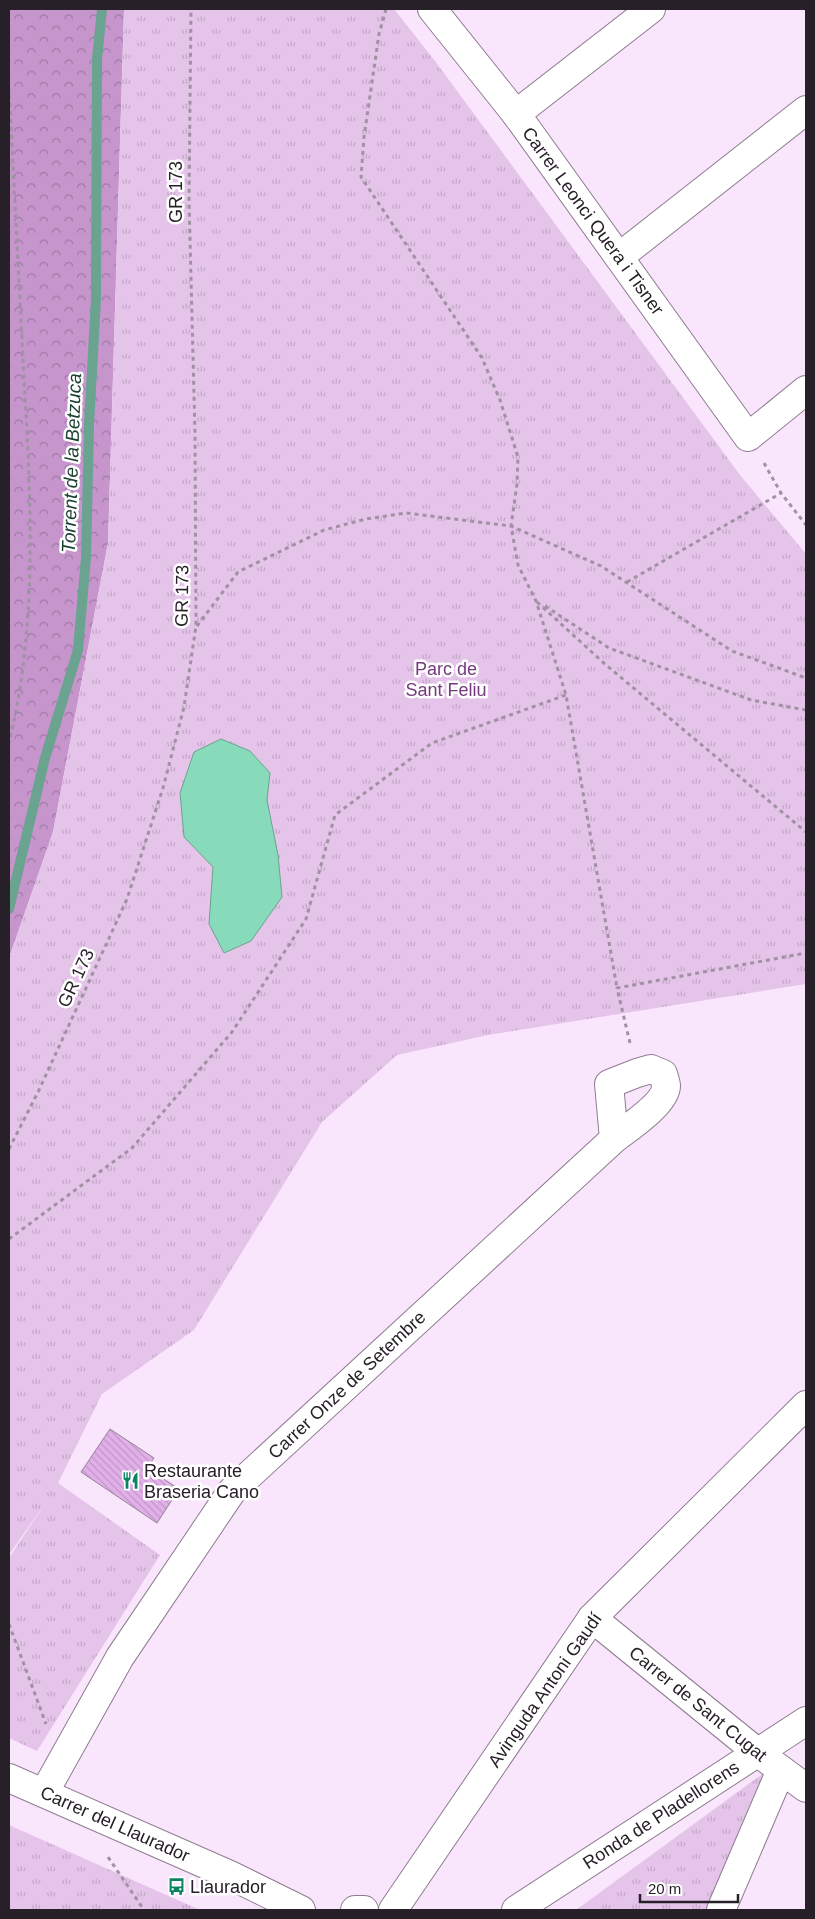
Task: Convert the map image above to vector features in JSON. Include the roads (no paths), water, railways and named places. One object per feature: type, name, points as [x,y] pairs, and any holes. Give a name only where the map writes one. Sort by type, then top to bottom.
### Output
[{"type":"street","name":"Carrer Leonci Quera i Tisner","points":[[432,9],[516,114],[748,437],[806,390]]},
{"type":"street","points":[[516,114],[651,9]]},
{"type":"street","points":[[619,258],[806,110]]},
{"type":"street","name":"Carrer Onze de Setembre","points":[[44,1793],[120,1657],[232,1492],[614,1139],[649,1111],[664,1095],[666,1086],[663,1074],[651,1070],[637,1072],[609,1084],[614,1139]]},
{"type":"street","name":"Avinguda Antoni Gaudí","points":[[393,1910],[592,1618],[806,1405]]},
{"type":"street","name":"Carrer de Sant Cugat","points":[[592,1618],[757,1752],[806,1788]]},
{"type":"street","name":"Ronda de Pladellorens","points":[[526,1907],[806,1721]]},
{"type":"street","points":[[721,1910],[781,1770]]},
{"type":"street","name":"Carrer del Llaurador","points":[[9,1778],[230,1875],[301,1910]]},
{"type":"street","points":[[355,1910],[364,1910]]},
{"type":"waterway","name":"Torrent de la Betzuca","points":[[9,909],[45,758],[78,650],[86,557],[89,424],[96,299],[97,59],[102,9]]},
{"type":"place","name":"Restaurante Braseria Cano","points":[[130,1481]]},
{"type":"place","name":"Llaurador","points":[[176,1887]]},
{"type":"park label","name":"Parc de Sant Feliu","points":[[446,680]]}]
